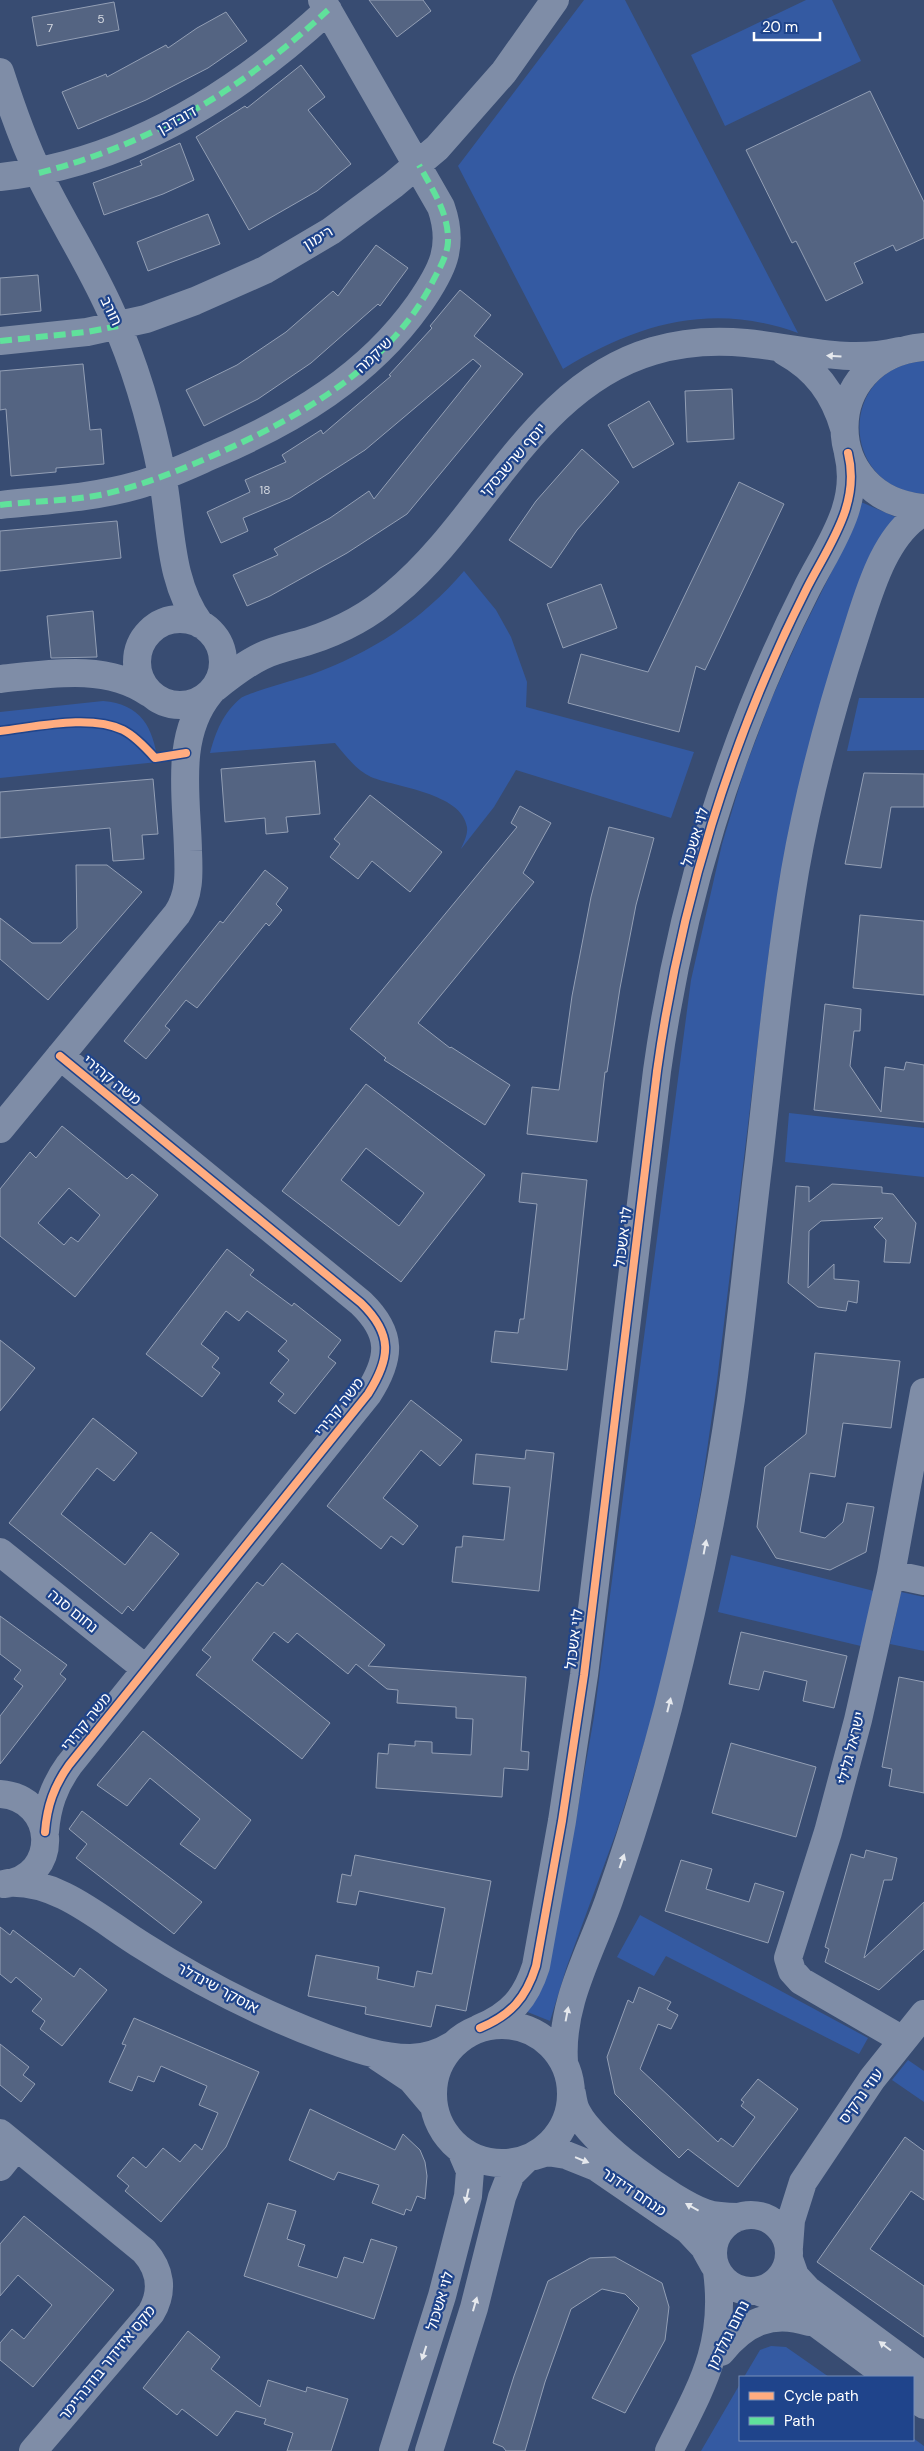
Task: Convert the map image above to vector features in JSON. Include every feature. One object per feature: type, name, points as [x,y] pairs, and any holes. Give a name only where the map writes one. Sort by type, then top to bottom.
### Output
[{"type":"street","name":"רימון","points":[[0,341],[118,326],[195,301],[264,270],[331,231],[419,165],[504,72],[555,0]]},
{"type":"street","name":"שיקמה","points":[[0,505],[104,494],[162,477],[261,433],[323,398],[379,353],[404,325],[426,294],[445,258],[448,242],[447,225],[441,207],[419,165],[325,5]]},
{"type":"street","name":"דובדבן","points":[[0,177],[38,173],[109,152],[184,117],[252,73],[325,5]]},
{"type":"street","name":"חורב","points":[[0,72],[38,173],[118,326],[138,380],[162,477],[174,567],[186,603],[202,626]]},
{"type":"street","name":"יוסף שרשבסקי","points":[[212,690],[254,660],[325,635],[356,621],[403,587],[422,568],[533,435],[566,402],[603,373],[651,351],[675,345],[723,341],[772,346],[842,357],[879,356],[915,347]]},
{"type":"street","name":"יוסף שרשבסקי","points":[[772,346],[796,358],[814,372],[832,397],[846,440]]},
{"type":"street","points":[[915,347],[877,362],[860,380],[848,402],[846,440],[860,475],[877,492],[899,504],[924,508]]},
{"type":"street","name":"לוי אשכול","points":[[480,2028],[502,2018],[518,2004],[530,1985],[536,1966],[578,1712],[660,1054],[683,929],[714,817],[756,701],[780,643],[845,513],[851,480],[846,440]]},
{"type":"street","points":[[564,2062],[564,2034],[569,2002],[606,1906],[647,1784],[668,1710],[703,1557],[719,1470],[740,1326],[790,904],[813,784],[846,664],[884,557],[899,532],[915,517],[924,512]]},
{"type":"street","name":"חורב","points":[[149,632],[163,610],[174,567]]},
{"type":"street","points":[[0,679],[62,672],[114,657],[130,648],[166,621],[179,619],[202,626],[215,637],[222,656],[221,676],[212,690],[200,701],[187,705],[172,705],[122,679],[62,672]]},
{"type":"street","name":"יוסף שרשבסקי","points":[[202,626],[235,643],[260,647],[287,648]]},
{"type":"street","points":[[149,632],[136,656],[136,670],[141,682],[154,697]]},
{"type":"street","name":"משה קהירי","points":[[0,1129],[177,914],[184,902],[189,876],[186,753],[188,734],[194,717],[212,690]]},
{"type":"street","name":"משה קהירי","points":[[154,697],[170,710],[176,720],[186,753]]},
{"type":"street","name":"משה קהירי","points":[[2,1884],[22,1879],[37,1866],[44,1853],[51,1797],[69,1765],[368,1394],[382,1368],[386,1341],[379,1322],[361,1303],[60,1056]]},
{"type":"street","name":"ישראל גלילי","points":[[902,2040],[801,1981],[792,1971],[788,1958],[820,1860],[849,1757],[891,1574],[924,1392]]},
{"type":"street","name":"נחום סנה","points":[[0,1552],[146,1669]]},
{"type":"street","points":[[891,1574],[924,1582]]},
{"type":"street","name":"משה קהירי","points":[[0,1794],[19,1793],[41,1786],[53,1779],[69,1765]]},
{"type":"street","name":"אוסקר שינדלר","points":[[0,1794],[15,1797],[28,1803],[37,1813],[56,1873],[77,1904]]},
{"type":"street","name":"אוסקר שינדלר","points":[[2,1884],[37,1886],[77,1904],[157,1955],[213,1987],[296,2026],[370,2053],[411,2079],[434,2105]]},
{"type":"street","name":"עוזי נרקיס","points":[[789,2253],[791,2220],[803,2182],[835,2131],[902,2040],[924,2014]]},
{"type":"street","points":[[429,2451],[474,2308],[502,2197],[511,2174],[552,2143],[562,2130],[569,2116],[572,2094],[569,2072],[552,2045],[525,2028],[502,2025],[480,2028],[453,2045],[440,2062],[432,2094],[434,2105],[446,2135],[470,2156],[502,2163],[530,2158]]},
{"type":"street","name":"אוסקר שינדלר","points":[[370,2053],[418,2058],[434,2054],[453,2045]]},
{"type":"street","name":"מנחם דידנר","points":[[572,2094],[576,2110],[587,2127],[621,2160],[695,2209],[713,2216],[745,2216]]},
{"type":"street","name":"מקס איזידור בודנהיימר","points":[[5,2149],[144,2251],[155,2266],[159,2282],[158,2298],[151,2313],[33,2451]]},
{"type":"street","name":"לוי אשכול","points":[[393,2451],[442,2296],[468,2196],[470,2171],[461,2150]]},
{"type":"street","name":"מנחם דידנר","points":[[530,2158],[547,2152],[566,2154],[596,2167],[688,2230],[704,2247],[716,2268]]},
{"type":"street","name":"עוזי נרקיס","points":[[745,2216],[774,2205],[803,2182]]},
{"type":"street","points":[[888,2376],[785,2302],[728,2284],[716,2268],[712,2253],[717,2236],[724,2226],[745,2216],[768,2219],[778,2226],[785,2236],[795,2276],[808,2290],[924,2376]]},
{"type":"street","points":[[754,2291],[768,2287],[778,2280],[785,2271],[789,2253]]},
{"type":"street","name":"נחום גולדמן","points":[[706,2378],[715,2347],[718,2326],[719,2295],[716,2268]]},
{"type":"street","name":"נחום גולדמן","points":[[669,2451],[721,2352],[736,2315],[754,2291]]},
{"type":"street","points":[[721,2352],[742,2330],[771,2317],[800,2319],[827,2331]]},
{"type":"street","points":[[914,2397],[924,2405]]},
{"type":"shaded area","points":[[584,0],[625,0],[798,333],[767,324],[736,319],[706,319],[677,322],[648,329],[619,340],[563,369],[458,166]]},
{"type":"shaded area","points":[[806,0],[832,0],[861,61],[725,126],[691,55]]},
{"type":"shaded area","points":[[924,361],[924,494],[896,487],[876,472],[864,451],[859,428],[864,404],[876,383],[896,368]]},
{"type":"shaded area","points":[[861,502],[898,518],[792,821],[769,951],[717,1381],[702,1485],[683,1590],[654,1712],[617,1830],[567,1966],[550,2021],[525,2011],[574,1830],[594,1717],[691,980],[722,844],[744,771],[771,700],[802,631],[854,527]]},
{"type":"shaded area","points":[[464,571],[496,610],[511,637],[527,682],[526,707],[694,752],[671,818],[516,770],[494,807],[461,849],[467,827],[462,816],[453,806],[426,793],[371,777],[356,766],[335,743],[210,753],[221,723],[229,710],[241,698],[310,675],[374,645],[413,620],[448,589]]},
{"type":"shaded area","points":[[859,698],[924,698],[924,750],[847,751]]},
{"type":"shaded area","points":[[103,701],[116,703],[136,712],[153,738],[158,762],[0,778],[0,712]]},
{"type":"shaded area","points":[[789,1113],[924,1128],[924,1177],[785,1162]]},
{"type":"shaded area","points":[[731,1555],[874,1591],[865,1647],[718,1612]]},
{"type":"shaded area","points":[[901,1592],[924,1597],[924,1651],[890,1644]]},
{"type":"shaded area","points":[[640,1915],[868,2038],[859,2054],[666,1956],[654,1976],[617,1957]]},
{"type":"shaded area","points":[[908,2060],[924,2071],[924,2102],[892,2080]]},
{"type":"shaded area","points":[[771,2346],[786,2347],[828,2376],[745,2376],[760,2350]]},
{"type":"shaded area","points":[[739,2386],[739,2441],[914,2441],[914,2439],[924,2446],[924,2451],[701,2451]]},
{"type":"building","points":[[369,0],[423,0],[431,11],[397,37]]},
{"type":"building","points":[[114,2],[119,30],[37,46],[32,17]]},
{"type":"building","points":[[226,12],[247,41],[208,68],[146,100],[78,129],[62,92],[106,74],[107,77],[166,45],[168,48],[197,28]]},
{"type":"building","points":[[301,65],[325,97],[308,110],[351,164],[317,191],[249,230],[196,137],[245,106],[247,108]]},
{"type":"building","points":[[870,91],[924,202],[924,238],[896,251],[893,245],[854,263],[863,283],[826,301],[796,241],[792,243],[746,150]]},
{"type":"building","points":[[180,143],[194,180],[163,194],[104,215],[93,183],[142,165],[140,161]]},
{"type":"building","points":[[208,214],[220,244],[148,271],[137,242]]},
{"type":"building","points":[[376,245],[408,268],[380,306],[378,304],[311,363],[258,399],[204,426],[186,390],[237,365],[286,332],[333,291],[338,296]]},
{"type":"building","points":[[38,275],[41,311],[0,315],[0,278]]},
{"type":"building","points":[[460,290],[491,315],[474,336],[523,374],[407,514],[347,553],[270,596],[247,606],[233,575],[278,555],[274,549],[330,518],[369,491],[374,499],[481,366],[473,359],[365,450],[290,498],[243,518],[248,531],[221,543],[207,512],[250,492],[245,480],[286,462],[282,455],[321,430],[323,434],[391,376],[389,375],[432,328],[430,326]]},
{"type":"building","points":[[83,364],[90,430],[101,429],[104,464],[56,468],[56,472],[11,476],[6,409],[0,410],[0,371]]},
{"type":"building","points":[[732,389],[734,439],[687,442],[685,391]]},
{"type":"building","points":[[649,401],[674,444],[633,468],[608,425]]},
{"type":"building","points":[[582,449],[619,482],[577,530],[551,568],[509,540],[536,501]]},
{"type":"building","points":[[739,482],[784,504],[705,670],[696,666],[679,732],[568,703],[581,654],[648,672]]},
{"type":"building","points":[[117,521],[121,558],[0,571],[0,531]]},
{"type":"building","points":[[601,584],[617,628],[563,648],[547,604]]},
{"type":"building","points":[[93,611],[97,657],[51,658],[47,616]]},
{"type":"building","points":[[315,761],[320,814],[286,817],[288,832],[266,834],[265,818],[225,822],[221,769]]},
{"type":"building","points":[[864,773],[924,774],[924,807],[891,807],[881,868],[845,864]]},
{"type":"building","points":[[153,779],[158,834],[142,835],[144,859],[113,861],[110,828],[0,838],[0,792]]},
{"type":"building","points":[[370,795],[442,852],[410,892],[372,861],[358,879],[330,857],[340,844],[334,839]]},
{"type":"building","points":[[520,806],[551,823],[523,873],[534,882],[418,1023],[450,1048],[510,1085],[485,1125],[384,1060],[386,1058],[350,1029],[517,827],[511,823]]},
{"type":"building","points":[[609,827],[654,838],[636,905],[620,988],[607,1072],[605,1072],[597,1142],[527,1134],[532,1087],[559,1090],[572,996],[591,897]]},
{"type":"building","points":[[76,865],[107,865],[142,892],[48,1000],[0,959],[0,918],[32,943],[61,943],[77,928]]},
{"type":"building","points":[[265,870],[288,888],[276,904],[282,910],[269,926],[266,923],[197,1008],[186,1000],[165,1026],[170,1030],[146,1059],[124,1041],[220,921],[223,923]]},
{"type":"building","points":[[860,915],[924,921],[924,995],[853,988]]},
{"type":"building","points":[[825,1004],[861,1009],[860,1031],[854,1031],[850,1066],[881,1112],[885,1067],[904,1070],[906,1062],[924,1065],[924,1122],[814,1110]]},
{"type":"building","points":[[366,1084],[485,1175],[401,1282],[282,1191]],"holes":[[[366,1148],[424,1193],[399,1226],[341,1180]]]},
{"type":"building","points":[[62,1126],[127,1179],[132,1174],[158,1195],[75,1297],[0,1236],[0,1189],[30,1152],[36,1158]],"holes":[[[69,1188],[100,1215],[78,1242],[71,1237],[64,1245],[38,1223]]]},
{"type":"building","points":[[522,1173],[587,1180],[567,1370],[491,1362],[495,1331],[518,1333],[520,1319],[524,1319],[537,1204],[519,1202]]},
{"type":"building","points":[[832,1184],[882,1187],[882,1193],[893,1194],[916,1223],[910,1263],[884,1262],[886,1240],[874,1227],[883,1218],[821,1221],[809,1231],[808,1288],[834,1264],[834,1279],[859,1281],[857,1303],[848,1301],[846,1311],[818,1307],[788,1283],[796,1186],[809,1187],[809,1202]]},
{"type":"building","points":[[227,1249],[254,1270],[250,1275],[292,1306],[294,1303],[341,1340],[328,1357],[336,1363],[295,1414],[278,1401],[284,1394],[270,1383],[289,1360],[278,1351],[287,1341],[247,1311],[239,1321],[226,1311],[201,1344],[219,1358],[212,1367],[220,1373],[202,1397],[146,1354]]},
{"type":"building","points":[[0,1340],[35,1368],[0,1411]]},
{"type":"building","points":[[815,1353],[900,1361],[891,1428],[843,1423],[835,1477],[810,1473],[800,1532],[825,1538],[843,1522],[847,1503],[874,1507],[866,1552],[830,1570],[776,1558],[757,1527],[765,1467],[806,1434]]},
{"type":"building","points":[[411,1400],[462,1440],[440,1466],[421,1450],[383,1498],[418,1526],[403,1545],[391,1536],[381,1549],[327,1506]]},
{"type":"building","points":[[93,1418],[137,1453],[114,1481],[97,1468],[61,1514],[125,1565],[151,1532],[179,1554],[133,1611],[128,1606],[122,1614],[9,1523]]},
{"type":"building","points":[[526,1450],[554,1453],[539,1591],[452,1582],[456,1547],[462,1547],[463,1536],[504,1540],[510,1487],[473,1484],[476,1454],[525,1459]]},
{"type":"building","points":[[282,1563],[385,1645],[368,1666],[526,1677],[521,1751],[529,1752],[528,1770],[504,1768],[502,1797],[376,1788],[378,1753],[388,1754],[389,1744],[415,1746],[415,1741],[432,1742],[432,1753],[471,1755],[473,1719],[456,1718],[456,1707],[397,1703],[398,1690],[387,1689],[356,1664],[348,1674],[297,1633],[288,1643],[274,1632],[252,1660],[330,1723],[302,1759],[196,1675],[211,1657],[202,1650],[257,1582],[263,1586]]},
{"type":"building","points":[[0,1616],[67,1665],[60,1674],[66,1679],[0,1764],[0,1716],[23,1686],[14,1679],[21,1670],[0,1654]]},
{"type":"building","points":[[741,1632],[847,1656],[834,1708],[803,1701],[807,1681],[764,1671],[759,1690],[729,1684]]},
{"type":"building","points":[[899,1677],[924,1682],[924,1793],[889,1786],[892,1769],[882,1767]]},
{"type":"building","points":[[143,1731],[251,1820],[215,1869],[180,1844],[200,1819],[150,1778],[127,1806],[97,1785]]},
{"type":"building","points":[[731,1743],[816,1767],[796,1837],[712,1813]]},
{"type":"building","points":[[82,1811],[202,1902],[174,1934],[76,1858],[87,1844],[69,1829]]},
{"type":"building","points":[[866,1850],[897,1858],[892,1880],[884,1880],[864,1958],[924,1902],[924,1949],[879,1990],[825,1962],[829,1949],[825,1947],[851,1854],[864,1858]]},
{"type":"building","points":[[355,1855],[491,1881],[466,2011],[436,2005],[431,2027],[365,2014],[366,2007],[308,1996],[316,1955],[379,1967],[377,1979],[414,1987],[417,1971],[432,1974],[445,1908],[359,1891],[356,1905],[337,1902],[342,1874],[351,1876]]},
{"type":"building","points":[[681,1860],[712,1869],[706,1889],[749,1902],[755,1883],[784,1892],[768,1943],[665,1911]]},
{"type":"building","points":[[0,1927],[10,1935],[13,1930],[74,1977],[80,1968],[107,1990],[62,2046],[40,2029],[45,2021],[32,2011],[42,1999],[16,1977],[11,1983],[0,1974]]},
{"type":"building","points":[[639,1987],[671,2002],[667,2009],[678,2015],[671,2029],[658,2024],[640,2069],[718,2142],[721,2138],[733,2147],[755,2117],[741,2106],[744,2102],[741,2100],[758,2079],[798,2109],[738,2187],[688,2149],[679,2158],[615,2094],[607,2057],[628,2000],[633,2003]]},
{"type":"building","points":[[134,2018],[259,2072],[226,2147],[161,2222],[125,2191],[129,2186],[117,2176],[133,2157],[146,2168],[163,2148],[180,2162],[195,2144],[202,2150],[218,2113],[199,2105],[207,2086],[161,2066],[154,2082],[138,2076],[132,2091],[109,2082],[126,2045],[122,2044]]},
{"type":"building","points":[[0,2044],[29,2067],[23,2075],[35,2084],[21,2102],[0,2085]]},
{"type":"building","points":[[310,2109],[395,2150],[403,2134],[420,2150],[425,2162],[427,2176],[425,2199],[417,2196],[411,2211],[406,2209],[404,2215],[372,2203],[379,2185],[338,2172],[334,2180],[289,2160]]},
{"type":"building","points":[[905,2137],[924,2151],[924,2200],[911,2191],[870,2249],[924,2286],[924,2337],[817,2262]]},
{"type":"building","points":[[268,2203],[296,2211],[287,2239],[305,2245],[298,2266],[337,2278],[344,2257],[363,2263],[371,2239],[397,2247],[374,2319],[244,2276]]},
{"type":"building","points":[[24,2216],[114,2290],[33,2387],[0,2360],[0,2343],[12,2329],[24,2339],[52,2305],[18,2275],[0,2296],[0,2244]]},
{"type":"building","points":[[615,2257],[662,2283],[669,2307],[665,2340],[625,2413],[592,2398],[639,2308],[625,2294],[602,2289],[571,2309],[545,2382],[525,2451],[506,2451],[503,2447],[493,2443],[514,2376],[548,2281],[590,2258]]},
{"type":"building","points":[[188,2331],[220,2357],[211,2369],[260,2407],[268,2380],[306,2392],[307,2387],[348,2399],[331,2451],[287,2451],[293,2433],[264,2424],[266,2419],[236,2411],[217,2436],[182,2409],[177,2415],[143,2388]]},
{"type":"marked path","points":[[39,173],[80,161],[119,146],[157,130],[194,110],[229,89],[263,65],[328,10]]},
{"type":"marked path","points":[[0,505],[66,500],[105,494],[133,486],[173,472],[244,442],[275,426],[336,389],[389,343],[411,317],[430,287],[446,254],[448,231],[443,211],[419,165]]},
{"type":"marked path","points":[[0,341],[87,332],[118,326]]},
{"type":"cycle path","points":[[480,2028],[491,2023],[516,2004],[527,1987],[536,1966],[562,1821],[584,1675],[657,1071],[679,947],[694,885],[712,824],[754,705],[779,647],[832,541],[846,508],[851,472],[848,453]]},
{"type":"cycle path","points":[[0,731],[63,723],[95,723],[110,725],[123,730],[140,742],[155,758],[186,753]]},
{"type":"cycle path","points":[[45,1832],[47,1814],[52,1797],[69,1765],[368,1394],[381,1369],[385,1347],[379,1325],[361,1303],[60,1056]]}]
